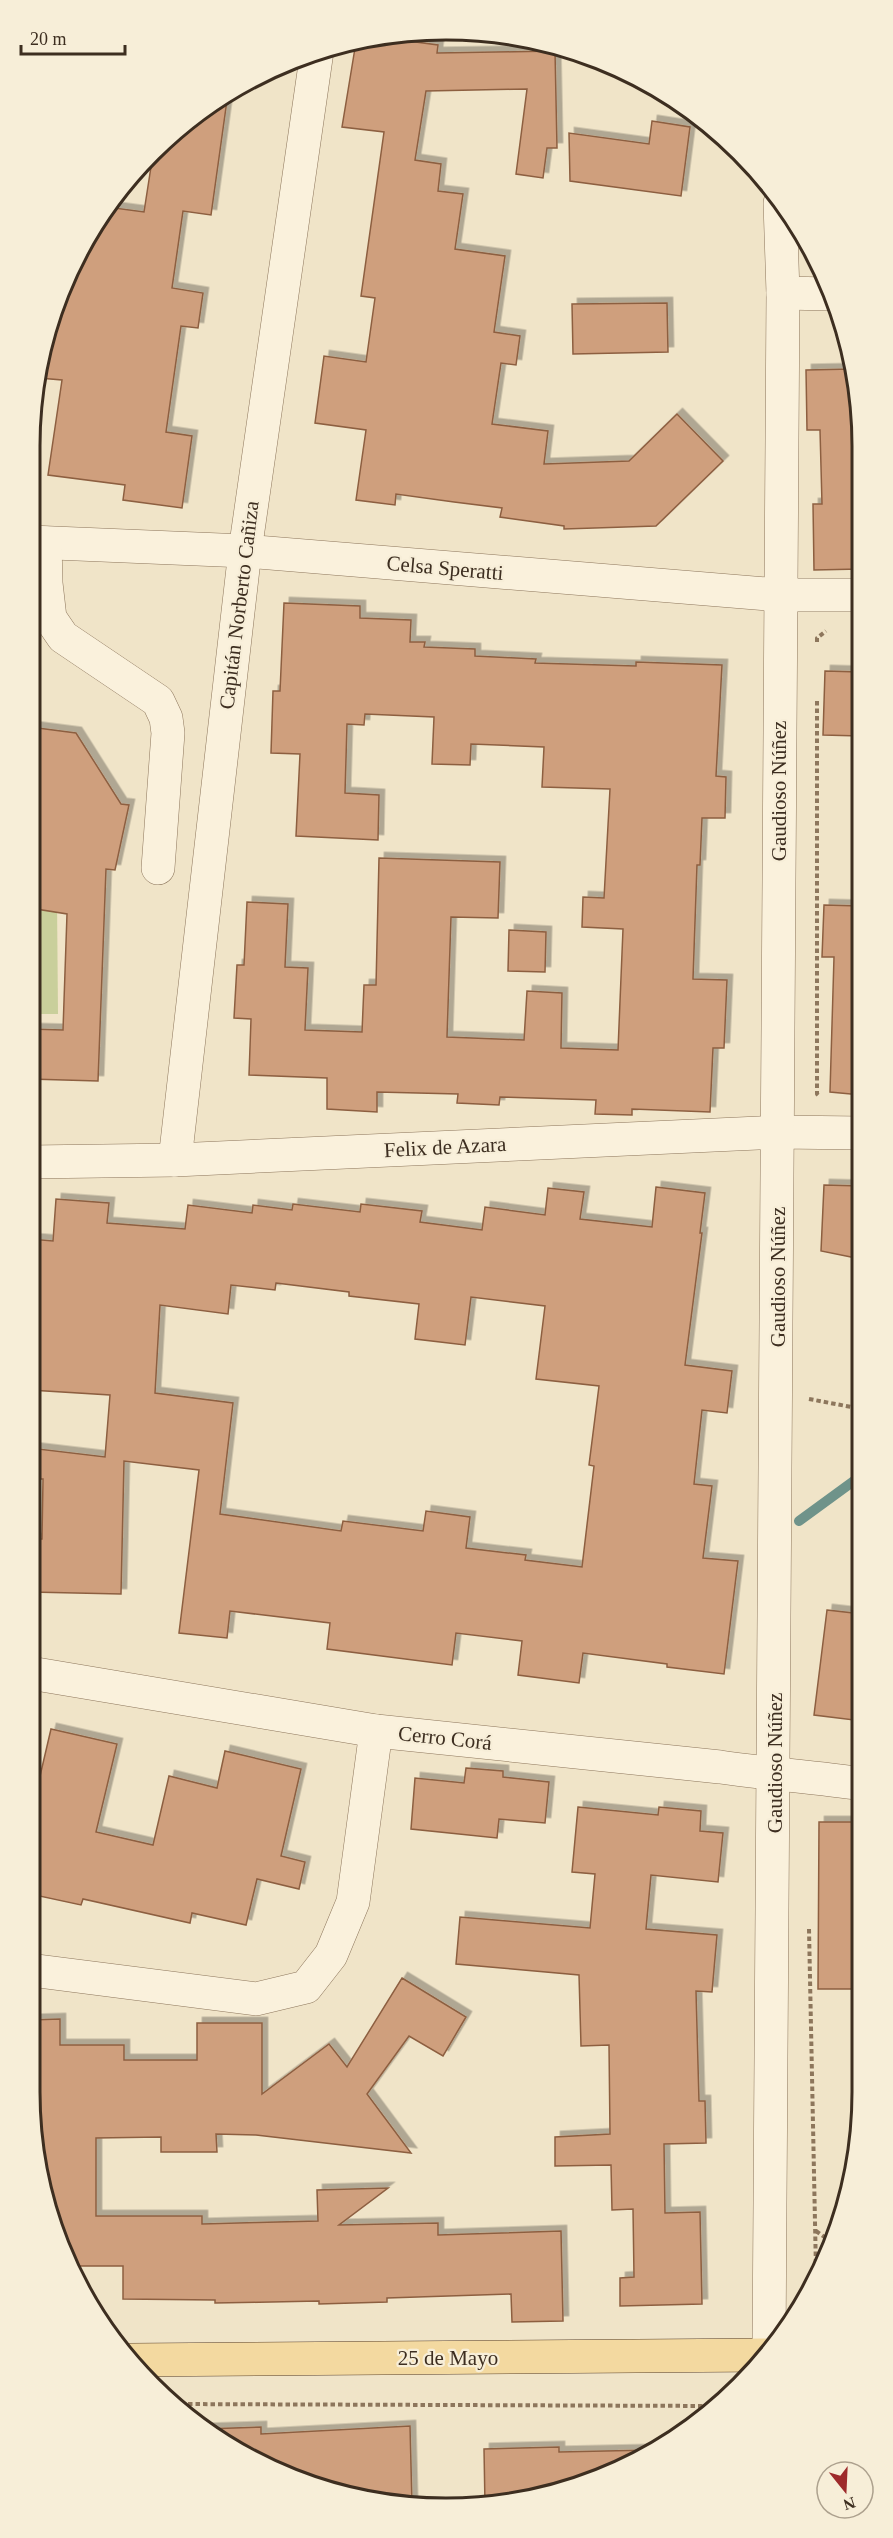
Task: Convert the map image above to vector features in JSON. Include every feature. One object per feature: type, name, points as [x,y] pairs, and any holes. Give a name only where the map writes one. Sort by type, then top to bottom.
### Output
[{"type":"main road","name":"25 de Mayo","points":[[142,2360],[755,2355]]},
{"type":"street","name":"Capitán Norberto Cañiza","points":[[175,1160],[245,551],[314,63]]},
{"type":"street","name":"Gaudioso Núñez","points":[[770,2337],[779,1132],[779,595],[783,293],[780,216]]},
{"type":"street","points":[[783,293],[823,294]]},
{"type":"street","name":"Celsa Speratti","points":[[40,542],[245,551],[779,595],[852,595]]},
{"type":"street","points":[[40,552],[50,618],[63,638],[158,701],[166,718],[168,733],[158,868]]},
{"type":"street","points":[[165,780],[218,779]]},
{"type":"street","points":[[161,825],[212,827]]},
{"type":"street","name":"Felix de Azara","points":[[40,1162],[175,1160],[779,1132],[852,1132]]},
{"type":"street","name":"Cerro Corá","points":[[40,1675],[376,1731],[852,1783]]},
{"type":"street","points":[[40,1971],[256,1999],[306,1987],[331,1955],[352,1902],[376,1731]]},
{"type":"path","points":[[817,638],[817,650]]},
{"type":"path","name":"Gaudioso Núñez","points":[[817,696],[817,1094]]},
{"type":"path","points":[[808,1399],[852,1407]]},
{"type":"path","points":[[809,1922],[816,2260]]},
{"type":"path","points":[[816,2231],[825,2238]]},
{"type":"path","points":[[187,2404],[703,2406]]},
{"type":"green space","points":[[40,899],[57,899],[58,1014],[40,1014]]},
{"type":"building","points":[[414,42],[438,45],[437,53],[540,51],[555,55],[557,148],[547,148],[543,178],[516,174],[527,89],[426,91],[415,160],[441,164],[438,191],[463,194],[455,249],[505,256],[494,332],[520,336],[516,365],[501,363],[492,424],[548,431],[544,464],[629,461],[677,414],[723,461],[656,526],[564,529],[564,526],[500,517],[502,508],[396,494],[395,505],[356,500],[366,430],[315,423],[324,356],[366,362],[375,298],[361,296],[384,132],[342,127],[355,51]]},
{"type":"building","points":[[226,106],[211,215],[183,211],[172,288],[203,293],[198,328],[181,326],[166,432],[192,436],[182,508],[123,500],[125,485],[48,475],[62,380],[46,379],[54,341],[71,291],[95,243],[118,208],[144,212],[151,168],[199,124]]},
{"type":"building","points":[[652,121],[690,127],[681,196],[570,181],[569,133],[649,144]]},
{"type":"building","points":[[667,303],[668,352],[573,354],[572,304]]},
{"type":"building","points":[[845,369],[852,420],[852,569],[814,570],[813,504],[822,504],[820,430],[807,430],[806,370]]},
{"type":"building","points":[[284,603],[360,606],[360,618],[411,620],[410,642],[425,642],[424,647],[475,649],[475,656],[536,659],[535,663],[636,666],[636,662],[722,665],[716,776],[726,777],[725,818],[702,818],[700,865],[697,865],[693,979],[727,980],[724,1048],[713,1048],[710,1112],[632,1109],[632,1115],[595,1114],[596,1100],[500,1097],[499,1105],[457,1103],[458,1094],[377,1092],[377,1112],[327,1109],[327,1078],[249,1075],[251,1019],[234,1018],[237,965],[244,965],[247,902],[288,904],[285,967],[308,968],[305,1030],[362,1032],[364,985],[376,985],[379,858],[500,862],[498,918],[451,917],[447,1037],[524,1040],[527,991],[562,993],[561,1048],[618,1050],[623,929],[582,927],[583,897],[604,898],[610,789],[542,787],[544,747],[471,744],[470,765],[432,764],[434,717],[365,714],[364,725],[347,724],[345,793],[379,795],[378,840],[296,836],[300,754],[271,753],[273,691],[280,691]]},
{"type":"building","points":[[825,671],[852,672],[852,736],[823,735]]},
{"type":"building","points":[[40,728],[76,733],[121,804],[129,805],[115,870],[106,869],[98,1081],[40,1079],[40,1029],[63,1030],[67,914],[40,910]]},
{"type":"building","points":[[824,905],[852,906],[852,1094],[830,1092],[834,957],[822,957]]},
{"type":"building","points":[[509,930],[546,932],[545,972],[508,971]]},
{"type":"building","points":[[824,1185],[852,1186],[852,1257],[821,1251]]},
{"type":"building","points":[[656,1187],[705,1193],[685,1365],[732,1371],[727,1413],[702,1410],[694,1484],[712,1486],[703,1558],[738,1561],[724,1674],[583,1653],[579,1683],[518,1675],[522,1641],[456,1633],[452,1665],[327,1649],[330,1623],[230,1611],[227,1638],[179,1633],[199,1470],[124,1461],[121,1594],[40,1592],[43,1479],[40,1479],[40,1449],[105,1457],[110,1395],[40,1391],[40,1240],[53,1241],[56,1199],[109,1203],[107,1223],[185,1229],[188,1205],[252,1213],[253,1205],[292,1210],[293,1204],[360,1212],[361,1204],[422,1211],[420,1222],[482,1230],[485,1207],[545,1215],[548,1188],[584,1192],[580,1219],[652,1227]],"holes":[[[276,1283],[349,1292],[349,1296],[419,1304],[415,1339],[465,1345],[471,1297],[545,1306],[536,1379],[599,1386],[589,1465],[594,1466],[582,1567],[525,1560],[526,1555],[466,1548],[470,1517],[426,1511],[423,1531],[343,1521],[341,1531],[220,1514],[233,1403],[155,1393],[160,1305],[228,1314],[231,1285],[275,1290]]]},
{"type":"building","points":[[827,1610],[852,1613],[852,1720],[814,1715]]},
{"type":"building","points":[[51,1729],[117,1744],[96,1832],[153,1845],[169,1776],[217,1788],[225,1751],[301,1769],[281,1856],[305,1862],[299,1889],[257,1879],[246,1925],[192,1913],[190,1923],[83,1899],[81,1905],[40,1896],[40,1776]]},
{"type":"building","points":[[466,1768],[503,1771],[503,1777],[549,1782],[545,1823],[499,1819],[497,1838],[411,1829],[415,1778],[464,1783]]},
{"type":"building","points":[[578,1807],[658,1815],[659,1807],[701,1811],[700,1831],[723,1833],[718,1882],[651,1875],[646,1929],[717,1935],[712,1992],[696,1991],[699,2101],[705,2101],[706,2143],[664,2144],[665,2213],[700,2212],[702,2304],[620,2306],[620,2278],[634,2277],[633,2209],[612,2210],[611,2165],[555,2166],[555,2137],[610,2134],[609,2045],[581,2046],[579,1975],[456,1964],[460,1917],[590,1928],[595,1874],[572,1872]]},
{"type":"building","points":[[819,1822],[852,1822],[852,1989],[818,1989]]},
{"type":"building","points":[[402,1978],[466,2017],[443,2056],[409,2036],[367,2094],[411,2153],[256,2135],[216,2134],[217,2152],[161,2152],[161,2137],[96,2138],[96,2216],[202,2216],[202,2224],[318,2221],[317,2190],[388,2188],[339,2225],[438,2223],[438,2235],[561,2231],[563,2321],[512,2322],[511,2294],[387,2298],[387,2302],[319,2304],[319,2301],[215,2303],[215,2300],[123,2299],[123,2266],[80,2266],[62,2222],[48,2171],[41,2118],[40,2020],[60,2019],[60,2045],[124,2045],[124,2060],[197,2060],[197,2023],[262,2023],[262,2094],[329,2044],[347,2067]]},
{"type":"building","points":[[410,2426],[412,2496],[367,2490],[316,2476],[267,2456],[220,2428],[261,2427],[261,2434]]},
{"type":"building","points":[[559,2447],[559,2452],[636,2450],[602,2467],[552,2484],[485,2496],[484,2449]]},
{"type":"waterway","points":[[799,1521],[852,1482]]}]
